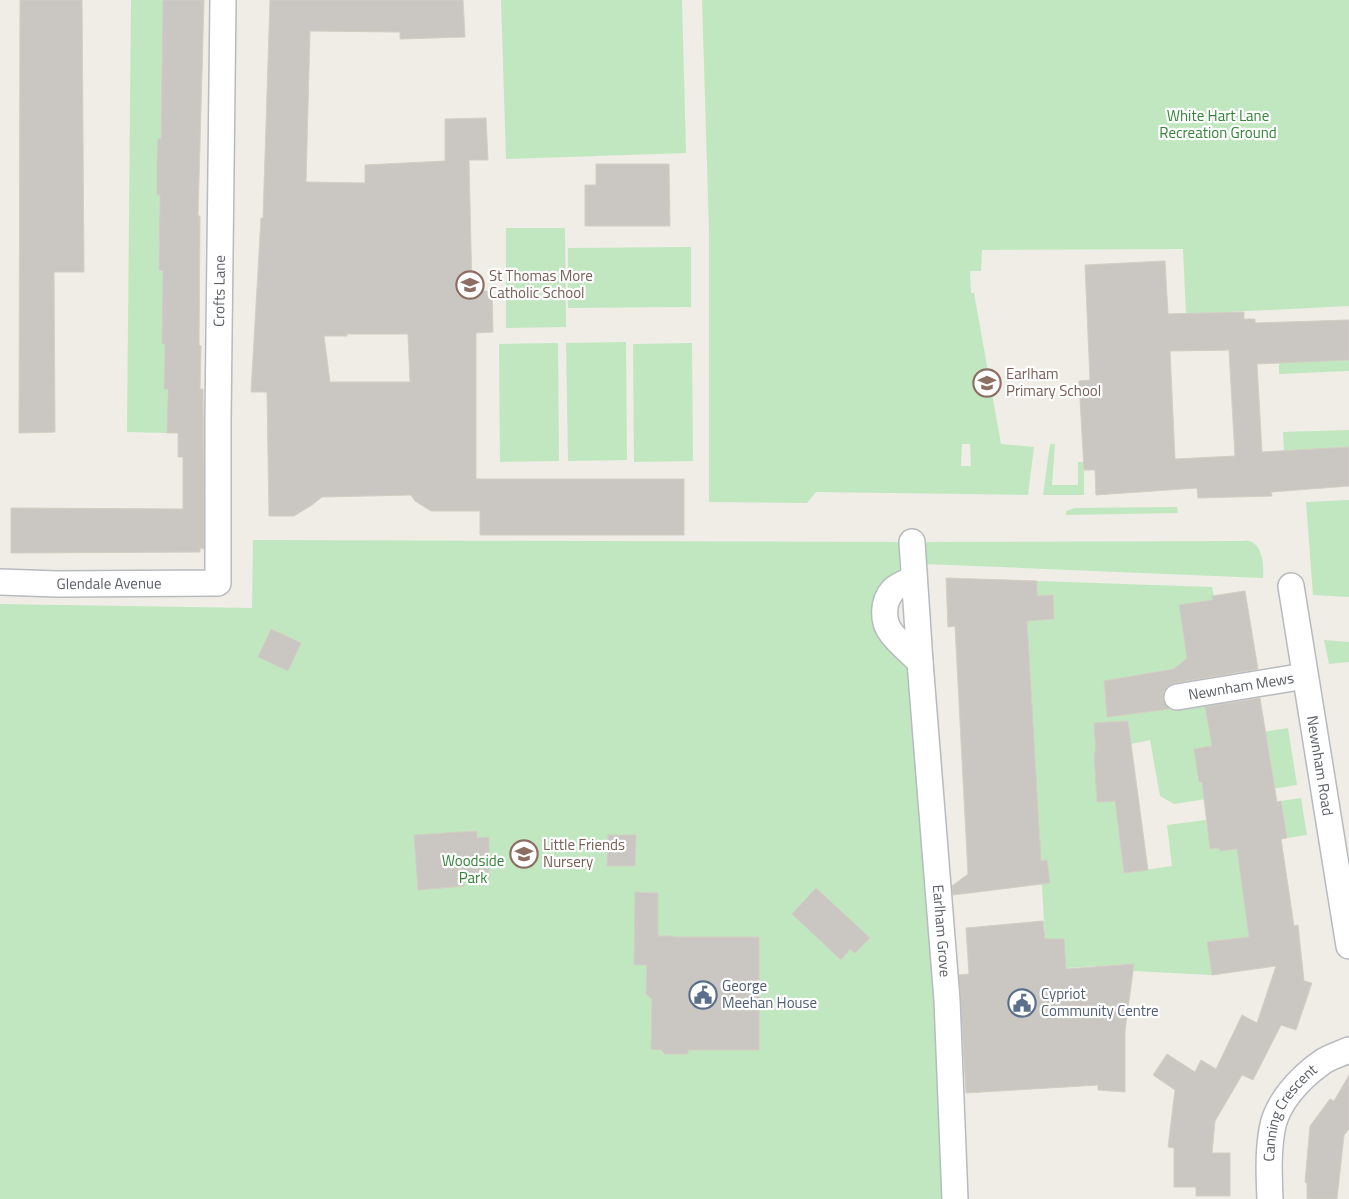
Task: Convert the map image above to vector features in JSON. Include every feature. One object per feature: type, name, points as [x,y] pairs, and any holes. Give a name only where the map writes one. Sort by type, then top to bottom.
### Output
[{"type":"street","name":"Crofts Lane","points":[[218,583],[223,0]]},
{"type":"street","name":"Earlham Grove","points":[[912,542],[947,1000],[955,1199]]},
{"type":"street","name":"Glendale Avenue","points":[[0,582],[57,584],[218,583]]},
{"type":"street","name":"Newnham Road","points":[[1291,586],[1349,946]]},
{"type":"street","name":"Newnham Mews","points":[[1176,697],[1305,676]]},
{"type":"street","name":"Canning Crescent","points":[[1270,1199],[1272,1128],[1280,1107],[1298,1083],[1322,1062],[1349,1050]]},
{"type":"green space","points":[[131,0],[170,0],[162,65],[169,76],[167,113],[161,139],[166,188],[160,195],[159,214],[166,218],[164,267],[159,270],[198,292],[168,305],[167,433],[127,432]]},
{"type":"green space","points":[[501,0],[682,0],[686,153],[506,159]]},
{"type":"green space","name":"White Hart Lane Recreation Ground","points":[[702,0],[1349,0],[1349,306],[1186,314],[1183,249],[982,250],[981,271],[970,271],[971,293],[974,293],[1001,444],[1034,447],[1028,495],[816,492],[807,503],[709,502],[709,231]],"holes":[[[962,444],[970,444],[971,466],[961,466]]]},
{"type":"green space","points":[[506,228],[565,228],[566,327],[506,328]]},
{"type":"green space","points":[[691,247],[691,307],[568,308],[568,248]]},
{"type":"green space","points":[[626,342],[627,460],[568,461],[566,343]]},
{"type":"green space","points":[[558,343],[559,461],[500,462],[499,344]]},
{"type":"green space","points":[[692,343],[693,461],[634,462],[633,344]]},
{"type":"green space","points":[[1349,360],[1349,371],[1279,374],[1279,363]]},
{"type":"green space","points":[[1349,430],[1349,447],[1284,451],[1283,432]]},
{"type":"green space","points":[[1050,444],[1055,444],[1052,485],[1078,485],[1078,462],[1084,462],[1084,495],[1043,495]]},
{"type":"green space","points":[[1349,500],[1349,597],[1313,595],[1306,502]]},
{"type":"green space","points":[[1177,507],[1178,513],[1066,515],[1066,511],[1075,508]]},
{"type":"green space","name":"Woodside Park","points":[[253,540],[899,542],[900,579],[886,588],[908,663],[935,985],[946,1199],[0,1199],[0,604],[252,608]]},
{"type":"green space","points":[[1248,541],[1256,545],[1261,553],[1263,578],[925,564],[924,542]]},
{"type":"green space","points":[[1037,581],[1212,587],[1226,655],[1188,667],[1104,681],[1105,700],[1163,688],[1166,704],[1226,695],[1229,710],[1206,714],[1211,740],[1288,728],[1297,785],[1174,804],[1160,796],[1150,740],[1131,744],[1115,803],[1124,873],[1172,866],[1167,825],[1206,820],[1211,849],[1219,848],[1220,851],[1242,848],[1249,937],[1207,943],[1212,975],[1133,971],[1134,964],[1048,969],[1027,621],[1037,596]]},
{"type":"green space","points":[[1324,640],[1349,642],[1349,662],[1329,664]]},
{"type":"green space","points":[[1301,798],[1307,835],[1287,838],[1281,801]]},
{"type":"building","points":[[20,0],[82,0],[84,272],[54,272],[55,432],[19,433]]},
{"type":"building","points":[[163,0],[204,0],[198,216],[200,216],[199,345],[201,346],[200,389],[203,389],[204,549],[200,548],[200,552],[11,553],[11,508],[183,509],[183,457],[178,457],[178,433],[167,433],[168,389],[164,389],[165,344],[162,344],[163,271],[159,270],[160,195],[157,195],[157,160],[158,139],[161,139]]},
{"type":"building","points":[[270,0],[463,0],[465,37],[400,39],[400,32],[310,31],[306,182],[365,183],[365,165],[445,161],[445,119],[486,118],[488,160],[469,160],[472,291],[492,291],[493,332],[476,333],[476,479],[684,479],[684,535],[480,535],[480,511],[431,511],[415,501],[411,495],[322,497],[294,516],[269,516],[267,392],[251,392],[261,218],[263,218]],"holes":[[[408,334],[410,382],[330,382],[324,336]]]},
{"type":"building","points":[[596,164],[669,164],[670,226],[585,226],[585,185],[596,185]]},
{"type":"building","points":[[1165,261],[1168,314],[1244,312],[1244,319],[1255,319],[1255,323],[1349,320],[1349,360],[1257,364],[1262,452],[1349,447],[1349,486],[1271,492],[1272,496],[1198,498],[1197,488],[1096,495],[1095,470],[1084,470],[1079,381],[1090,380],[1085,265]],"holes":[[[1229,350],[1235,456],[1175,459],[1170,351]]]},
{"type":"building","points":[[946,578],[1037,581],[1037,596],[1053,595],[1054,619],[1027,621],[1041,861],[1047,860],[1050,883],[953,895],[952,886],[968,874],[955,626],[948,627]]},
{"type":"building","points":[[1245,591],[1258,669],[1174,683],[1163,692],[1163,700],[1169,709],[1107,717],[1104,681],[1174,669],[1187,658],[1179,605],[1212,600],[1212,596]]},
{"type":"building","points":[[271,629],[301,643],[288,671],[258,657]]},
{"type":"building","points":[[1260,698],[1277,802],[1281,801],[1287,838],[1281,839],[1294,926],[1298,925],[1304,981],[1312,983],[1296,1030],[1281,1025],[1253,1080],[1242,1075],[1215,1121],[1212,1153],[1230,1153],[1230,1196],[1196,1196],[1196,1187],[1174,1187],[1174,1148],[1168,1147],[1175,1090],[1153,1075],[1167,1054],[1195,1072],[1201,1060],[1216,1069],[1242,1015],[1257,1023],[1276,966],[1212,975],[1207,942],[1249,937],[1237,849],[1220,851],[1219,848],[1210,849],[1202,782],[1199,782],[1194,749],[1212,746],[1205,707]]},
{"type":"building","points":[[1128,721],[1148,870],[1124,873],[1115,801],[1097,802],[1094,723]]},
{"type":"building","points":[[477,831],[477,838],[489,837],[489,879],[463,880],[464,886],[418,890],[414,835]]},
{"type":"building","points":[[608,835],[636,835],[635,866],[607,866]]},
{"type":"building","points":[[816,888],[870,938],[855,953],[850,949],[841,960],[792,914]]},
{"type":"building","name":"George Meehan House","points":[[635,892],[658,893],[658,936],[759,937],[759,1050],[688,1050],[688,1054],[665,1054],[661,1050],[651,1049],[652,999],[646,994],[647,965],[634,965]]},
{"type":"building","name":"Cypriot Community Centre","points":[[1043,921],[1045,939],[1064,939],[1066,969],[1134,964],[1125,1031],[1125,1092],[1098,1090],[1098,1085],[966,1093],[959,975],[969,974],[966,928]]},
{"type":"building","points":[[1349,1075],[1349,1129],[1344,1135],[1337,1199],[1307,1199],[1307,1183],[1305,1182],[1310,1126],[1330,1099],[1334,1101]]},
{"type":"place","name":"St Thomas More Catholic School","points":[[470,285]]},
{"type":"place","name":"Earlham Primary School","points":[[987,383]]},
{"type":"place","name":"Little Friends Nursery","points":[[524,854]]},
{"type":"place","name":"George Meehan House","points":[[703,995]]},
{"type":"place","name":"Cypriot Community Centre","points":[[1022,1003]]}]
